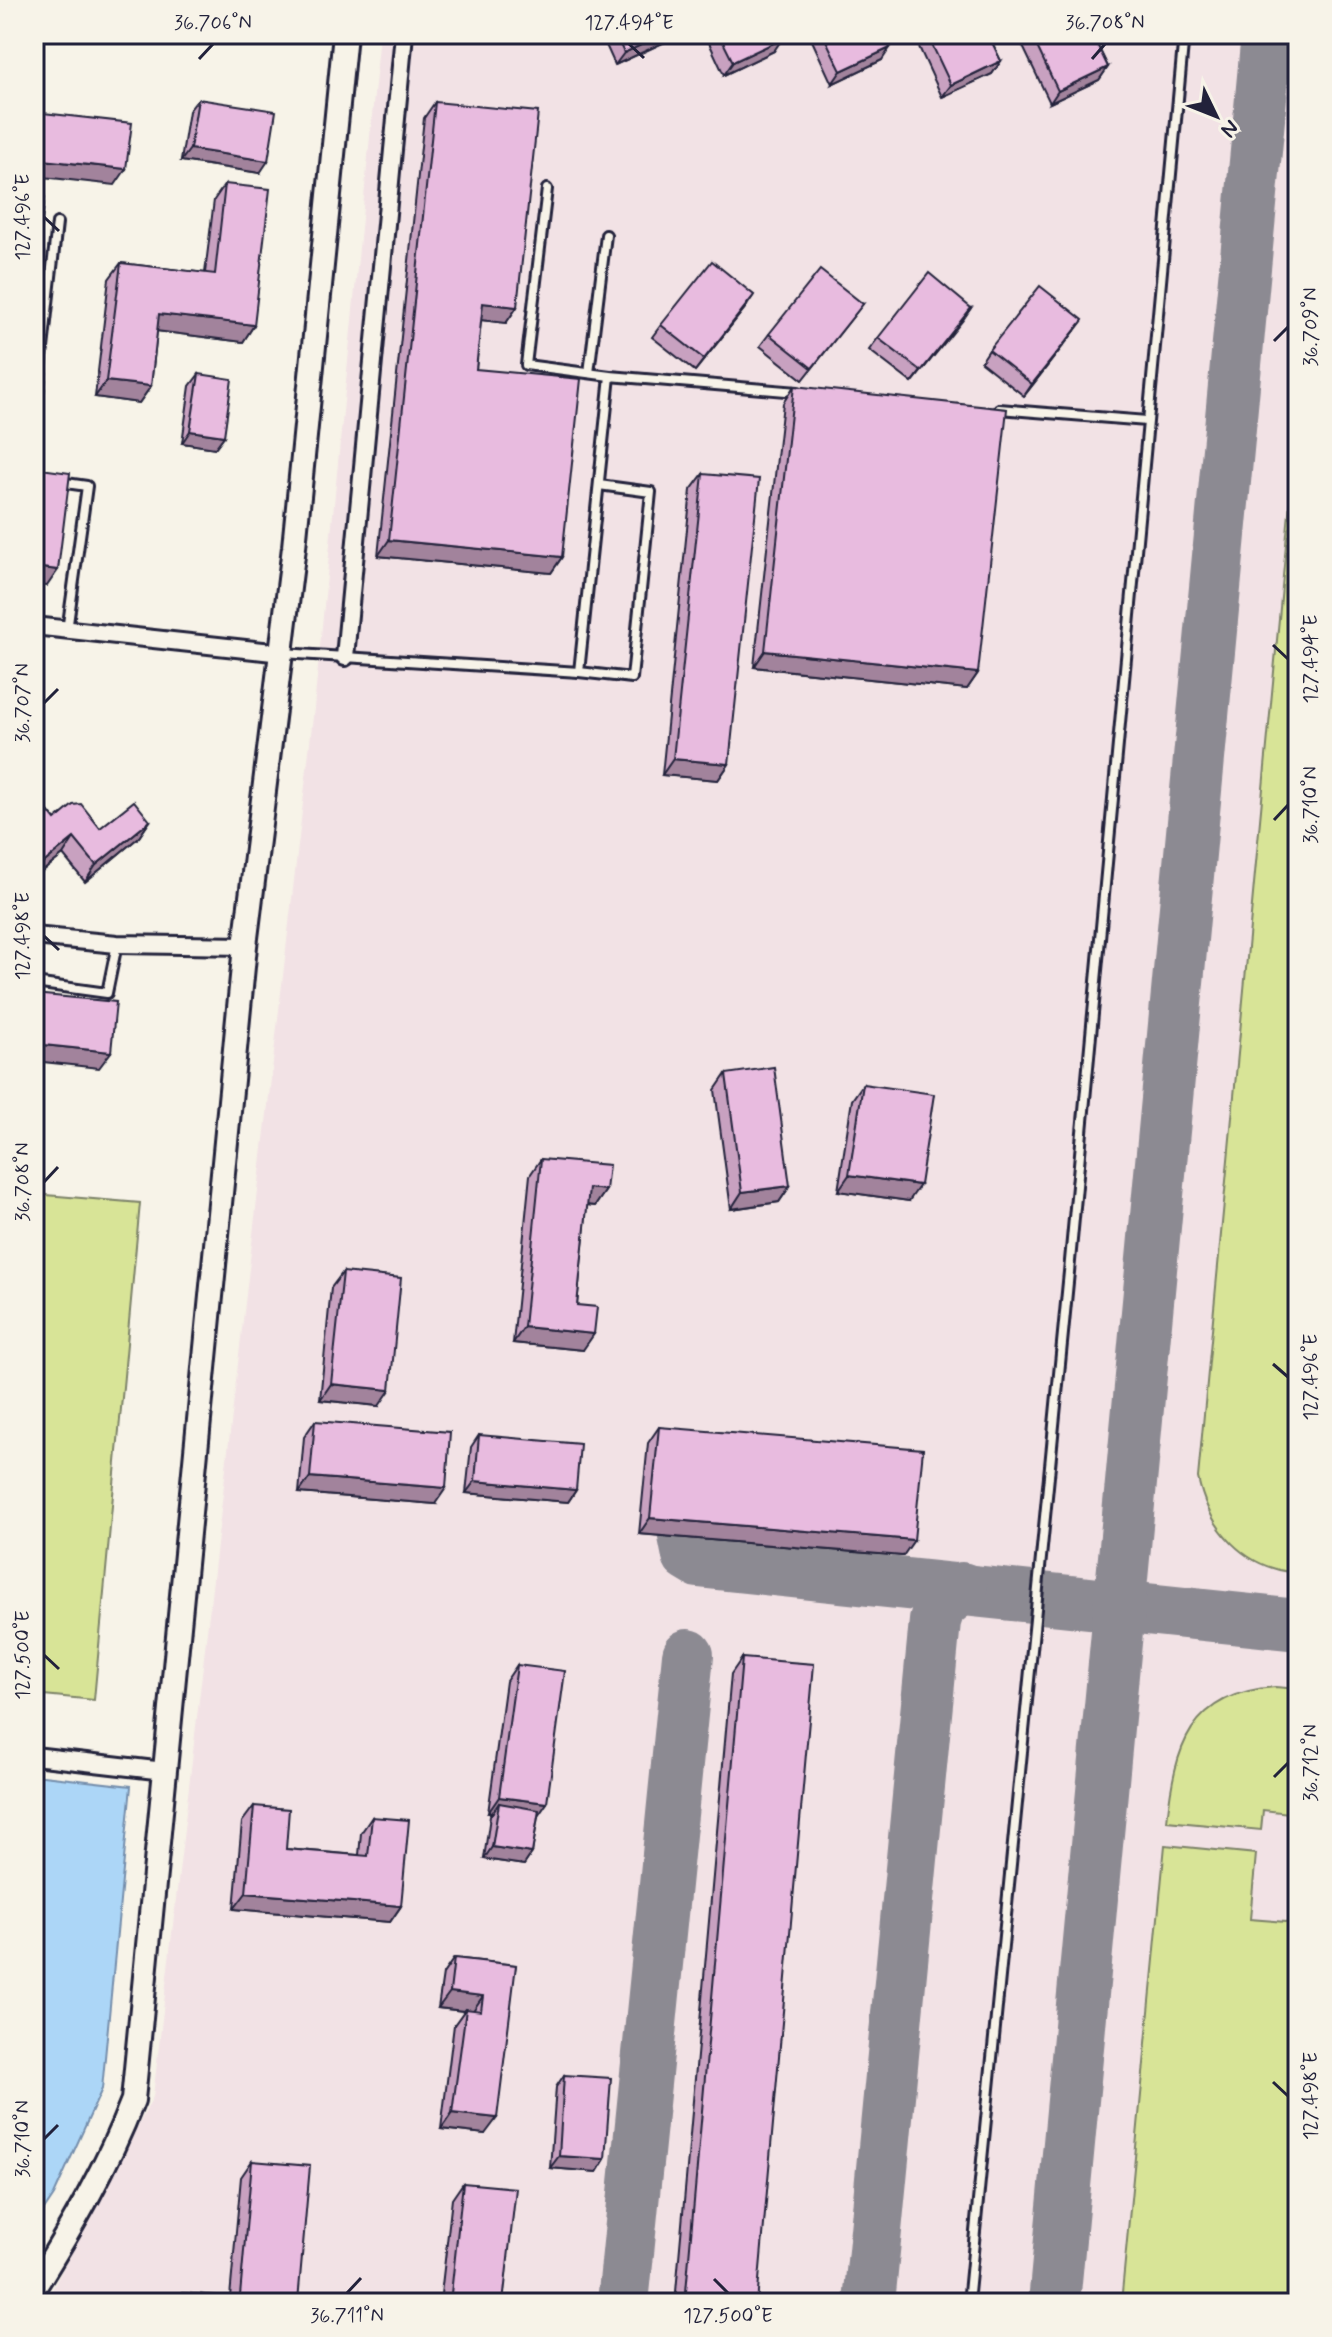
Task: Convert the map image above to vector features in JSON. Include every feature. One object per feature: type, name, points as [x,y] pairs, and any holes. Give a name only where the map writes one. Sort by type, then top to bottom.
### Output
[{"type":"street","points":[[34,2288],[93,2187],[133,2100],[245,946],[282,653],[345,34]]},
{"type":"street","points":[[345,657],[404,34]]},
{"type":"street","points":[[34,626],[282,653]]},
{"type":"street","points":[[34,936],[117,944],[245,946]]},
{"type":"street","points":[[34,1756],[164,1771]]},
{"type":"lane","points":[[968,2303],[1069,1272],[1184,34]]},
{"type":"lane","points":[[547,189],[526,365],[610,376],[804,393]]},
{"type":"lane","points":[[34,429],[57,223]]},
{"type":"lane","points":[[589,373],[606,235]]},
{"type":"lane","points":[[579,672],[610,376]]},
{"type":"lane","points":[[991,408],[1147,421]]},
{"type":"lane","points":[[47,480],[87,486],[67,632]]},
{"type":"lane","points":[[282,653],[632,678],[651,492],[599,485]]},
{"type":"lane","points":[[34,983],[107,993],[117,944]]},
{"type":"shaded area","points":[[380,34],[1298,34],[1298,2303],[45,2303],[153,2097],[314,708]]},
{"type":"green space","points":[[1298,417],[1298,1573],[1261,1564],[1232,1543],[1211,1514],[1198,1478]]},
{"type":"green space","points":[[34,1194],[140,1203],[94,1700],[34,1694]]},
{"type":"green space","points":[[1275,1687],[1298,1689],[1298,1814],[1263,1810],[1261,1830],[1167,1821],[1175,1770],[1192,1729],[1205,1713],[1223,1700],[1246,1691]]},
{"type":"green space","points":[[1165,1845],[1256,1854],[1250,1919],[1298,1923],[1298,2303],[1121,2303]]},
{"type":"water","points":[[34,1775],[131,1786],[102,2089],[54,2195],[34,2225]]},
{"type":"building","points":[[615,34],[664,34],[624,53]]},
{"type":"building","points":[[719,34],[780,34],[782,39],[733,62]]},
{"type":"building","points":[[823,34],[884,34],[890,48],[841,71]]},
{"type":"building","points":[[927,34],[988,34],[1001,61],[951,85]]},
{"type":"building","points":[[1031,34],[1092,34],[1108,67],[1058,91]]},
{"type":"building","points":[[198,99],[276,111],[268,161],[190,149]]},
{"type":"building","points":[[435,102],[538,112],[517,307],[483,303],[476,369],[581,379],[562,557],[389,540]]},
{"type":"building","points":[[34,112],[132,123],[126,169],[34,159]]},
{"type":"building","points":[[225,184],[270,189],[254,325],[159,314],[151,386],[106,381],[121,263],[215,274]]},
{"type":"building","points":[[34,194],[45,195],[34,292]]},
{"type":"building","points":[[712,261],[754,295],[704,359],[661,325]]},
{"type":"building","points":[[820,270],[863,304],[812,368],[769,334]]},
{"type":"building","points":[[929,273],[971,308],[921,371],[878,338]]},
{"type":"building","points":[[1040,286],[1083,320],[1032,384],[989,350]]},
{"type":"building","points":[[199,374],[232,379],[224,436],[190,431]]},
{"type":"building","points":[[794,386],[1007,409],[978,673],[765,651]]},
{"type":"building","points":[[34,468],[70,473],[58,570],[34,567]]},
{"type":"building","points":[[703,474],[759,479],[729,764],[673,759]]},
{"type":"building","points":[[34,794],[55,820],[73,805],[81,804],[100,828],[134,801],[150,821],[96,865],[74,838],[42,864],[34,855]]},
{"type":"building","points":[[34,994],[116,1002],[111,1052],[34,1044]]},
{"type":"building","points":[[774,1067],[790,1186],[742,1192],[726,1074]]},
{"type":"building","points":[[863,1084],[934,1094],[920,1185],[849,1175]]},
{"type":"building","points":[[541,1159],[609,1165],[606,1190],[589,1188],[577,1305],[597,1307],[594,1334],[524,1327]]},
{"type":"building","points":[[343,1272],[401,1278],[390,1390],[331,1384]]},
{"type":"building","points":[[315,1421],[450,1432],[446,1488],[310,1477]]},
{"type":"building","points":[[659,1427],[923,1449],[914,1540],[650,1518]]},
{"type":"building","points":[[479,1435],[580,1444],[576,1490],[475,1481]]},
{"type":"building","points":[[742,1658],[814,1664],[757,2303],[685,2303]]},
{"type":"building","points":[[517,1665],[565,1671],[547,1803],[499,1797]]},
{"type":"building","points":[[499,1803],[539,1810],[532,1853],[492,1847]]},
{"type":"building","points":[[254,1806],[289,1809],[286,1849],[368,1856],[372,1817],[409,1820],[401,1906],[246,1893]]},
{"type":"building","points":[[454,1958],[516,1965],[497,2118],[452,2113],[466,2009],[481,2011],[483,1996],[450,1992]]},
{"type":"building","points":[[564,2075],[611,2078],[605,2159],[559,2156]]},
{"type":"building","points":[[252,2161],[310,2166],[298,2301],[240,2296]]},
{"type":"building","points":[[463,2183],[516,2188],[503,2303],[450,2303]]},
{"type":"building","points":[[181,2293],[288,2303],[180,2303]]},
{"type":"taxiway","points":[[1054,2303],[1267,34]]},
{"type":"taxiway","points":[[684,1536],[688,1556],[698,1562],[1298,1625]]},
{"type":"taxiway","points":[[869,2303],[935,1621],[940,1606],[962,1588]]},
{"type":"taxiway","points":[[623,2303],[688,1655]]}]
